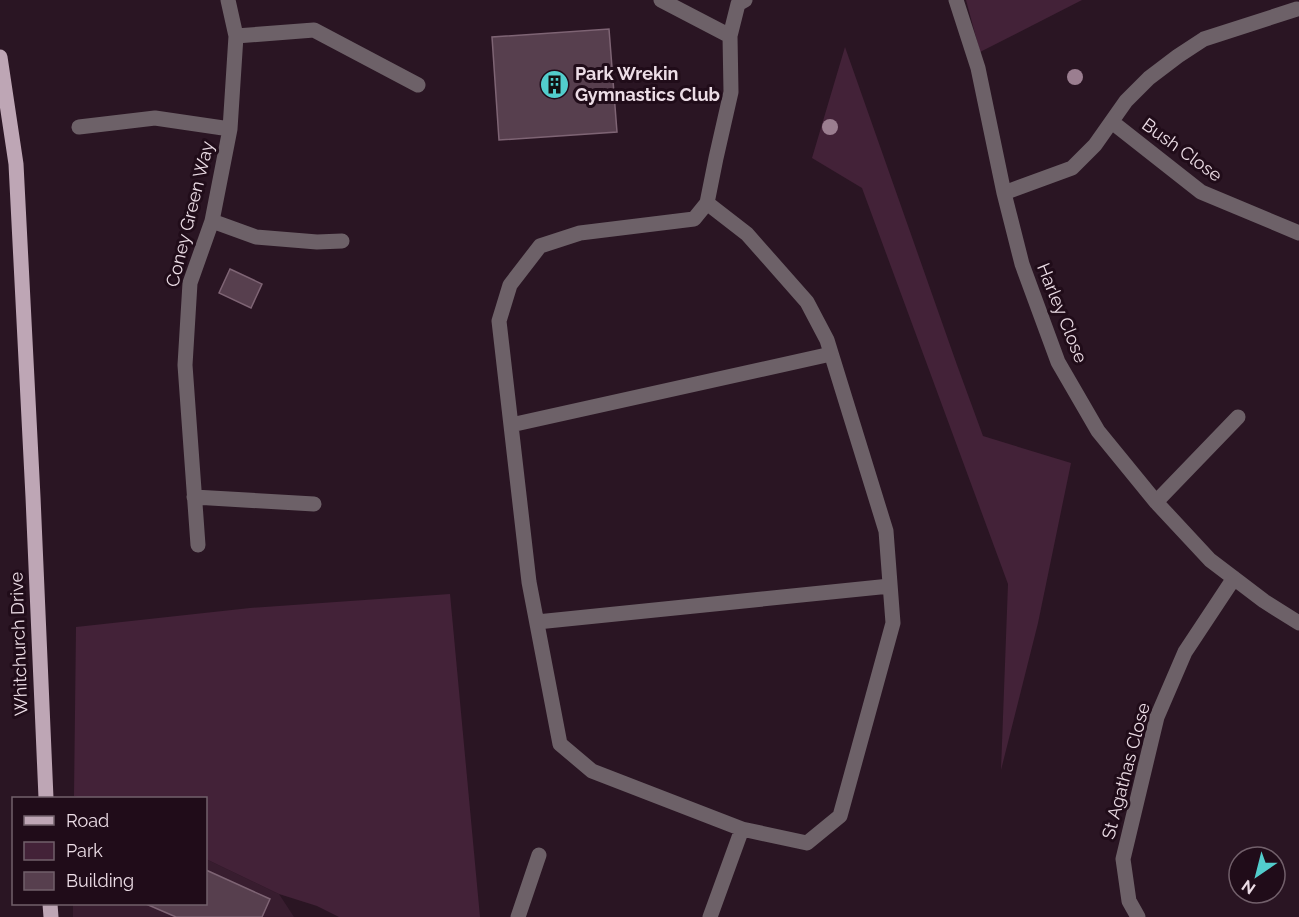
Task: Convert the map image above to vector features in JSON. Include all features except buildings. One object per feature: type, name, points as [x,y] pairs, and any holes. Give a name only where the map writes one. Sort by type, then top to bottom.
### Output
[{"type":"main road","name":"Whitchurch Drive","points":[[0,57],[16,164],[46,797]]},
{"type":"street","name":"Coney Green Way","points":[[198,545],[185,365],[190,283],[212,221],[230,129],[236,36],[228,0]]},
{"type":"street","points":[[661,0],[730,36]]},
{"type":"street","points":[[708,203],[747,234],[807,302],[827,340],[886,531],[893,623],[840,816],[807,843],[742,829],[592,771],[560,744],[529,582],[499,321],[510,285],[540,246],[580,233],[694,219],[708,203],[731,92],[730,36],[738,4],[745,0]]},
{"type":"street","name":"Harley Close","points":[[956,0],[978,68],[1004,193],[1022,264],[1058,362],[1098,431],[1156,502],[1210,560],[1264,601],[1299,623]]},
{"type":"street","points":[[1004,193],[1072,168],[1095,145],[1126,101],[1149,78],[1204,39],[1297,9]]},
{"type":"street","points":[[236,36],[314,30],[418,85]]},
{"type":"street","points":[[79,127],[156,118],[230,129]]},
{"type":"street","name":"Bush Close","points":[[1112,122],[1201,192],[1299,233]]},
{"type":"street","points":[[212,221],[256,237],[317,242],[342,241]]},
{"type":"street","points":[[511,425],[831,354]]},
{"type":"street","points":[[1156,502],[1238,417]]},
{"type":"street","points":[[195,497],[314,504]]},
{"type":"street","name":"St Agathas Close","points":[[1138,917],[1129,901],[1123,859],[1157,717],[1185,652],[1234,578]]},
{"type":"street","points":[[537,622],[890,586]]},
{"type":"street","points":[[710,917],[742,829]]},
{"type":"street","points":[[520,916],[539,855]]},
{"type":"shaded area","points":[[207,859],[279,894],[294,917],[73,917],[73,905],[207,905]]},
{"type":"green space","points":[[966,0],[1082,0],[980,52]]},
{"type":"green space","points":[[845,47],[983,436],[1071,463],[1038,623],[1001,770],[1008,584],[862,188],[812,158]]},
{"type":"green space","points":[[450,594],[480,917],[339,917],[317,906],[279,894],[207,859],[207,797],[74,796],[76,627],[250,608]]},
{"type":"place","name":"Park Wrekin Gymnastics Club","points":[[554,84]]}]
